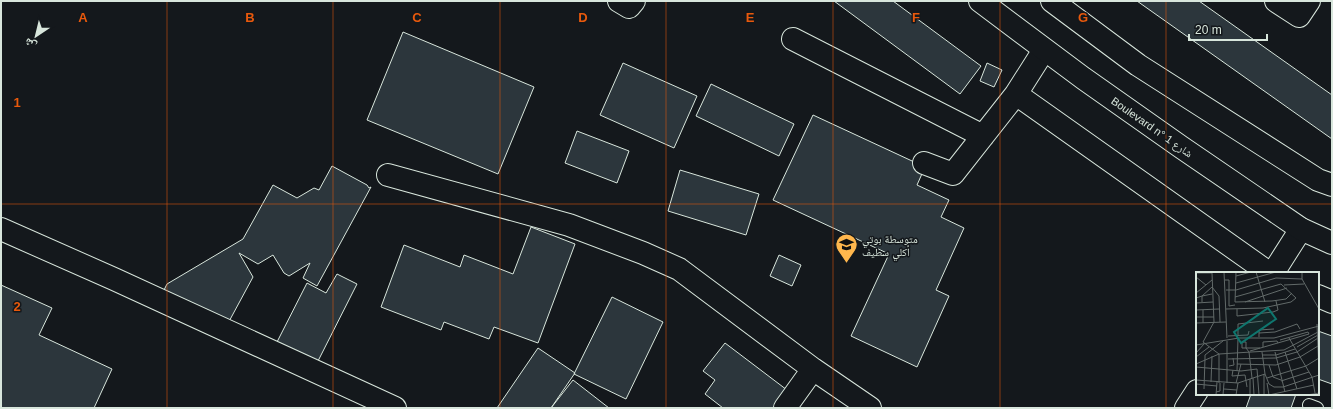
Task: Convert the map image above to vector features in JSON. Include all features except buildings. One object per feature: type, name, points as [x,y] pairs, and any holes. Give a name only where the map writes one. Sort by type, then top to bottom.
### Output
[{"type":"street","points":[[619,1],[629,7],[634,1]]},
{"type":"street","name":"Boulevard n° شارع 1","points":[[980,1],[1044,50],[1181,147],[1301,229],[1332,243]]},
{"type":"street","points":[[1052,1],[1138,65],[1318,180],[1332,185]]},
{"type":"street","points":[[1276,1],[1299,16],[1309,1]]},
{"type":"street","points":[[793,39],[983,136]]},
{"type":"street","points":[[924,163],[952,174],[1016,94],[1044,50]]},
{"type":"street","points":[[1016,94],[1268,272]]},
{"type":"street","points":[[388,174],[569,225],[643,253],[679,269],[813,369],[870,408]]},
{"type":"street","points":[[1,229],[114,279],[395,408]]},
{"type":"street","points":[[1274,272],[1301,229]]},
{"type":"street","points":[[1319,296],[1332,302]]},
{"type":"street","points":[[785,408],[813,369]]},
{"type":"street","points":[[1186,408],[1196,393]]},
{"type":"place","name":"متوسطة بوتي أكلي سطيف","points":[[847,264]]}]
